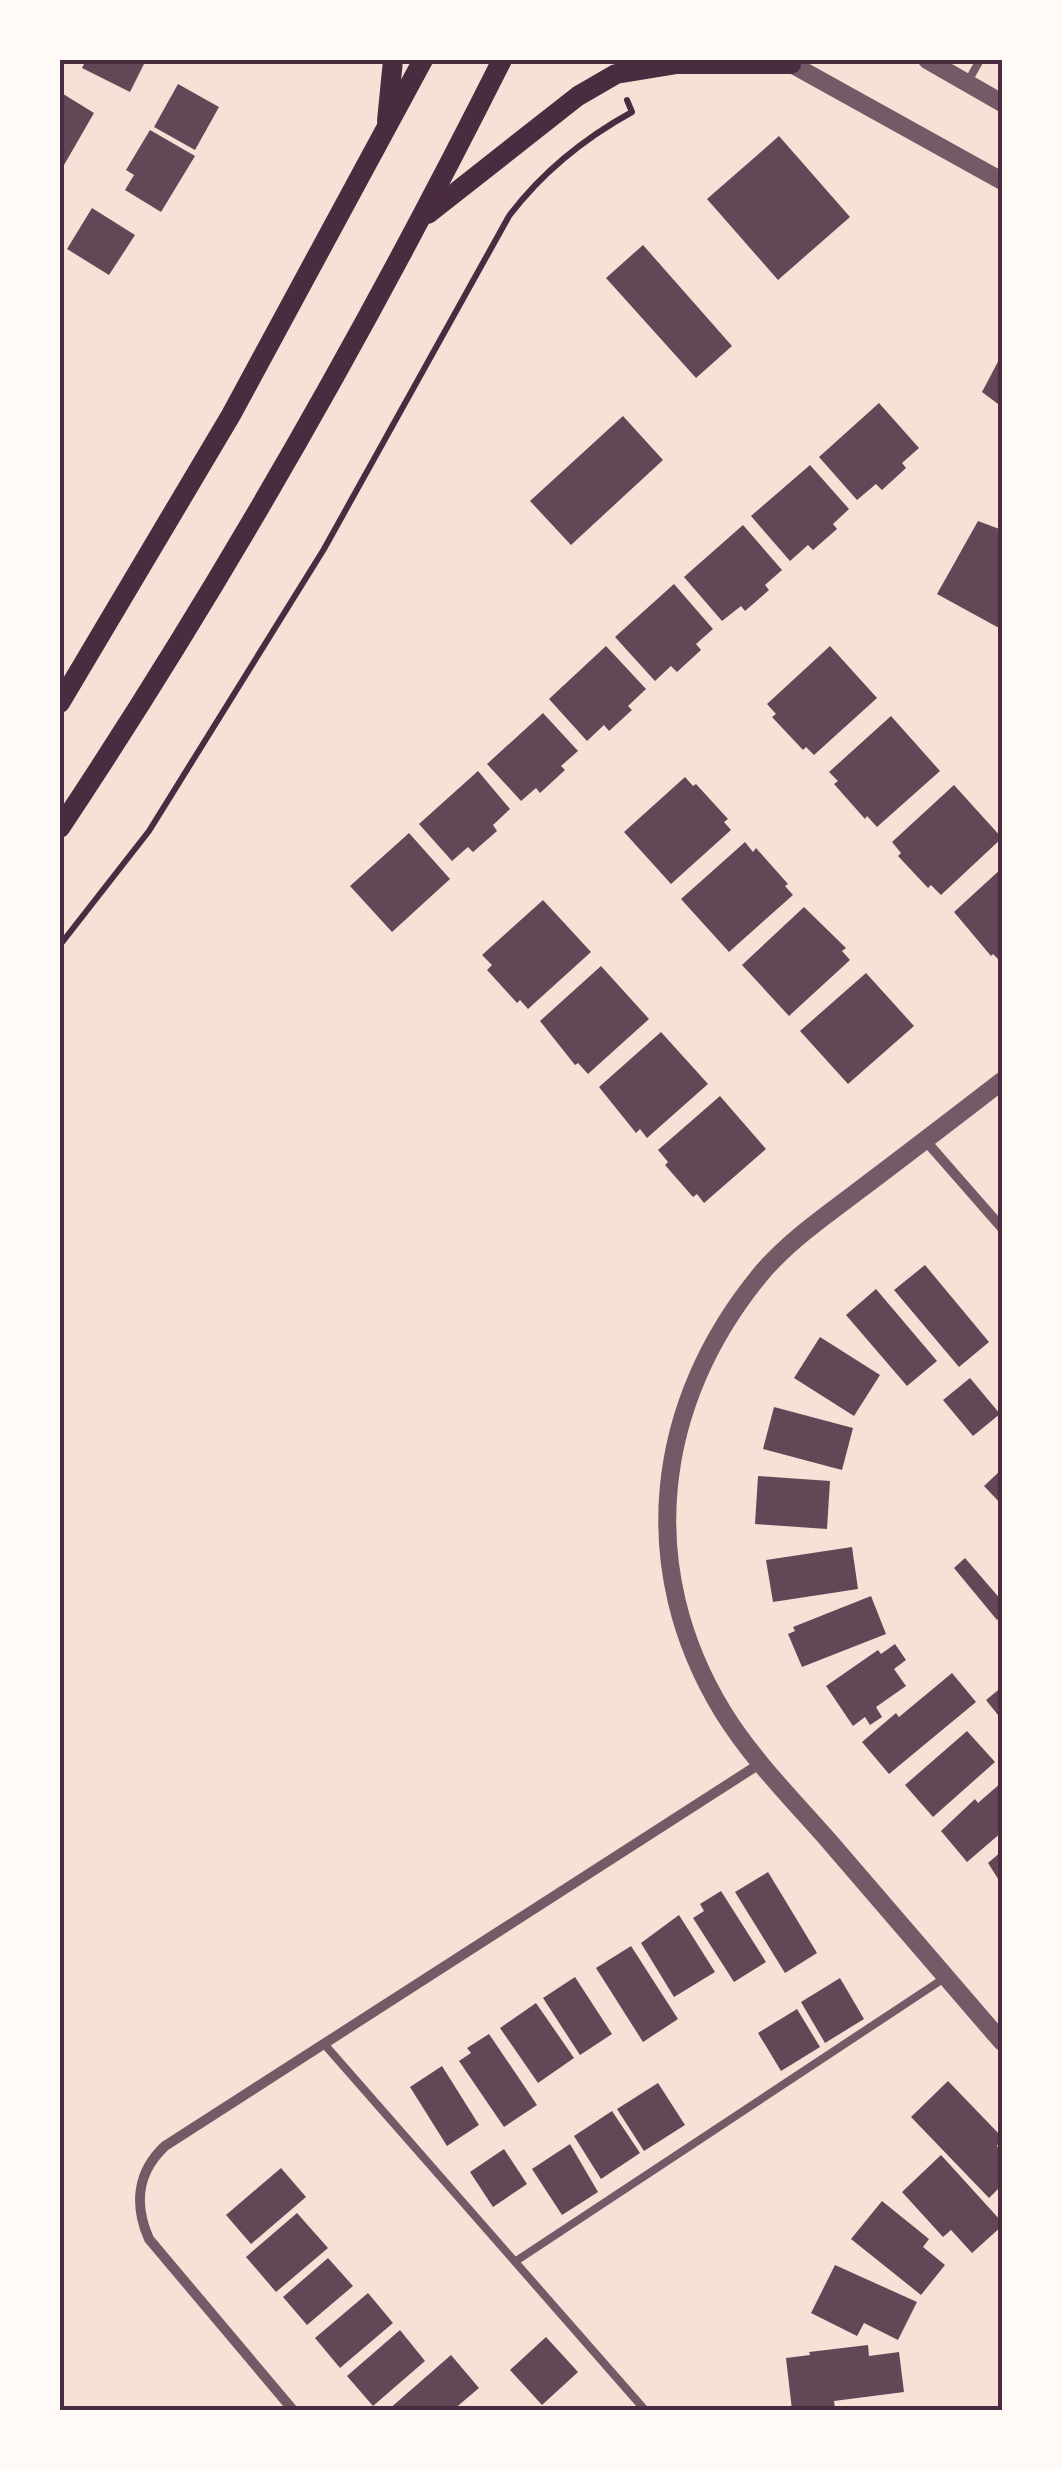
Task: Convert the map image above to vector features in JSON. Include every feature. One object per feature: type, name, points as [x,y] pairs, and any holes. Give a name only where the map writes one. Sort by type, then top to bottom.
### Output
[{"type":"main road","points":[[386,133],[393,60]]},
{"type":"main road","points":[[60,703],[231,415],[423,60]]},
{"type":"main road","points":[[60,828],[297,445],[422,218],[502,60]]},
{"type":"main road","points":[[422,218],[578,96],[616,74],[677,64],[788,62]]},
{"type":"street","points":[[927,60],[1002,102]]},
{"type":"street","points":[[788,62],[1002,181]]},
{"type":"street","points":[[1002,1080],[800,1236],[760,1274],[702,1368],[671,1457],[665,1505],[680,1612],[697,1662],[724,1712],[761,1763],[1002,2042]]},
{"type":"street","points":[[925,1140],[1002,1228]]},
{"type":"street","points":[[293,2410],[149,2239],[141,2220],[139,2199],[142,2178],[152,2159],[165,2146],[761,1763]]},
{"type":"lane","points":[[967,83],[980,60]]},
{"type":"lane","points":[[516,2261],[946,1978]]},
{"type":"lane","points":[[325,2046],[645,2410]]},
{"type":"path","points":[[60,945],[149,831],[324,550],[509,216],[568,152],[632,112],[622,89]]},
{"type":"building","points":[[86,60],[146,60],[130,92],[82,68]]},
{"type":"building","points":[[178,84],[219,107],[195,150],[154,127]]},
{"type":"building","points":[[60,92],[94,113],[60,172]]},
{"type":"building","points":[[150,130],[195,156],[161,212],[125,190],[134,175],[126,170]]},
{"type":"building","points":[[779,136],[850,217],[778,280],[707,199]]},
{"type":"building","points":[[92,208],[135,235],[109,275],[67,249]]},
{"type":"building","points":[[643,245],[732,346],[696,378],[606,278]]},
{"type":"building","points":[[1002,354],[1002,407],[982,392]]},
{"type":"building","points":[[879,403],[919,448],[902,463],[906,468],[882,490],[876,484],[857,500],[819,457]]},
{"type":"building","points":[[623,416],[663,460],[571,545],[530,501]]},
{"type":"building","points":[[810,465],[849,509],[833,524],[837,529],[813,550],[808,545],[790,561],[751,516]]},
{"type":"building","points":[[978,521],[1002,530],[999,628],[937,594]]},
{"type":"building","points":[[743,525],[782,570],[765,585],[769,590],[745,611],[741,606],[722,621],[684,577]]},
{"type":"building","points":[[674,584],[713,629],[696,644],[701,650],[677,672],[671,666],[655,681],[615,637]]},
{"type":"building","points":[[606,646],[646,689],[628,706],[632,710],[609,731],[604,725],[587,741],[549,699]]},
{"type":"building","points":[[830,646],[877,698],[814,755],[806,747],[803,750],[772,717],[776,714],[767,704]]},
{"type":"building","points":[[543,713],[578,751],[561,766],[565,770],[540,793],[536,788],[521,801],[487,764]]},
{"type":"building","points":[[891,716],[940,771],[877,827],[834,784],[838,781],[829,772]]},
{"type":"building","points":[[478,771],[510,809],[493,825],[497,831],[473,852],[468,847],[452,861],[419,824]]},
{"type":"building","points":[[685,777],[728,819],[724,822],[731,830],[671,884],[624,832]]},
{"type":"building","points":[[954,785],[1002,838],[941,895],[931,885],[928,888],[898,856],[901,853],[892,842]]},
{"type":"building","points":[[409,833],[450,879],[392,932],[350,886]]},
{"type":"building","points":[[745,842],[753,852],[756,848],[793,895],[729,952],[681,899]]},
{"type":"building","points":[[1002,868],[1002,963],[991,956],[954,912]]},
{"type":"building","points":[[543,900],[591,952],[528,1009],[520,1000],[517,1003],[487,970],[492,965],[482,955]]},
{"type":"building","points":[[804,907],[846,948],[842,951],[850,960],[789,1016],[742,965]]},
{"type":"building","points":[[601,966],[649,1019],[588,1074],[578,1063],[575,1065],[540,1021]]},
{"type":"building","points":[[866,973],[914,1026],[848,1084],[800,1031]]},
{"type":"building","points":[[661,1032],[708,1084],[647,1138],[640,1129],[636,1133],[599,1087]]},
{"type":"building","points":[[720,1096],[766,1149],[704,1203],[697,1194],[693,1197],[665,1165],[668,1162],[658,1150]]},
{"type":"building","points":[[925,1265],[989,1342],[959,1367],[894,1290]]},
{"type":"building","points":[[876,1289],[937,1361],[907,1386],[846,1315]]},
{"type":"building","points":[[820,1337],[880,1375],[854,1416],[794,1378]]},
{"type":"building","points":[[970,1378],[1000,1414],[973,1436],[943,1400]]},
{"type":"building","points":[[774,1407],[853,1428],[842,1470],[763,1449]]},
{"type":"building","points":[[1002,1469],[1002,1505],[984,1486]]},
{"type":"building","points":[[758,1476],[830,1481],[827,1529],[755,1524]]},
{"type":"building","points":[[852,1547],[858,1589],[773,1602],[766,1560]]},
{"type":"building","points":[[965,1558],[1002,1601],[1002,1616],[997,1620],[954,1568]]},
{"type":"building","points":[[871,1596],[886,1634],[802,1667],[788,1634],[795,1631],[793,1627]]},
{"type":"building","points":[[895,1644],[906,1660],[894,1669],[906,1686],[876,1707],[882,1717],[870,1725],[865,1717],[853,1726],[826,1686],[878,1650],[881,1654]]},
{"type":"building","points":[[952,1673],[976,1702],[889,1774],[862,1742]]},
{"type":"building","points":[[1002,1687],[1002,1720],[986,1700]]},
{"type":"building","points":[[967,1731],[995,1762],[933,1817],[905,1785]]},
{"type":"building","points":[[1002,1782],[1002,1832],[967,1862],[941,1831],[975,1799],[978,1803]]},
{"type":"building","points":[[1002,1851],[1002,1885],[988,1863]]},
{"type":"building","points":[[768,1872],[817,1953],[785,1973],[735,1892]]},
{"type":"building","points":[[721,1891],[766,1962],[734,1982],[693,1918],[704,1911],[700,1904]]},
{"type":"building","points":[[679,1915],[715,1972],[674,1997],[641,1943]]},
{"type":"building","points":[[631,1946],[678,2019],[643,2042],[596,1968]]},
{"type":"building","points":[[575,1977],[612,2034],[580,2055],[543,1998]]},
{"type":"building","points":[[840,1978],[864,2019],[825,2043],[801,2002]]},
{"type":"building","points":[[536,2003],[574,2058],[538,2083],[500,2028]]},
{"type":"building","points":[[797,2009],[820,2047],[781,2071],[758,2033]]},
{"type":"building","points":[[489,2034],[537,2105],[504,2127],[459,2061],[471,2053],[467,2048]]},
{"type":"building","points":[[442,2066],[479,2125],[447,2146],[410,2087]]},
{"type":"building","points":[[948,2081],[1002,2137],[997,2146],[1002,2151],[1002,2185],[989,2198],[911,2117]]},
{"type":"building","points":[[658,2083],[685,2125],[644,2151],[617,2109]]},
{"type":"building","points":[[612,2111],[640,2153],[601,2179],[574,2136]]},
{"type":"building","points":[[570,2144],[598,2192],[562,2215],[532,2169]]},
{"type":"building","points":[[504,2149],[527,2184],[493,2207],[470,2172]]},
{"type":"building","points":[[941,2155],[1002,2222],[972,2253],[951,2230],[943,2237],[902,2192]]},
{"type":"building","points":[[281,2168],[306,2197],[251,2244],[226,2215]]},
{"type":"building","points":[[882,2201],[929,2239],[923,2247],[945,2265],[921,2295],[851,2239]]},
{"type":"building","points":[[297,2213],[328,2248],[276,2292],[246,2257]]},
{"type":"building","points":[[328,2258],[353,2286],[307,2325],[283,2297]]},
{"type":"building","points":[[835,2265],[917,2302],[898,2340],[864,2323],[857,2336],[811,2313]]},
{"type":"building","points":[[368,2293],[393,2323],[340,2368],[315,2338]]},
{"type":"building","points":[[400,2330],[425,2361],[373,2406],[347,2376]]},
{"type":"building","points":[[546,2337],[578,2372],[542,2405],[510,2370]]},
{"type":"building","points":[[868,2345],[869,2356],[899,2352],[904,2392],[834,2401],[835,2408],[792,2410],[786,2358]]},
{"type":"building","points":[[451,2355],[479,2388],[453,2410],[388,2410]]}]
